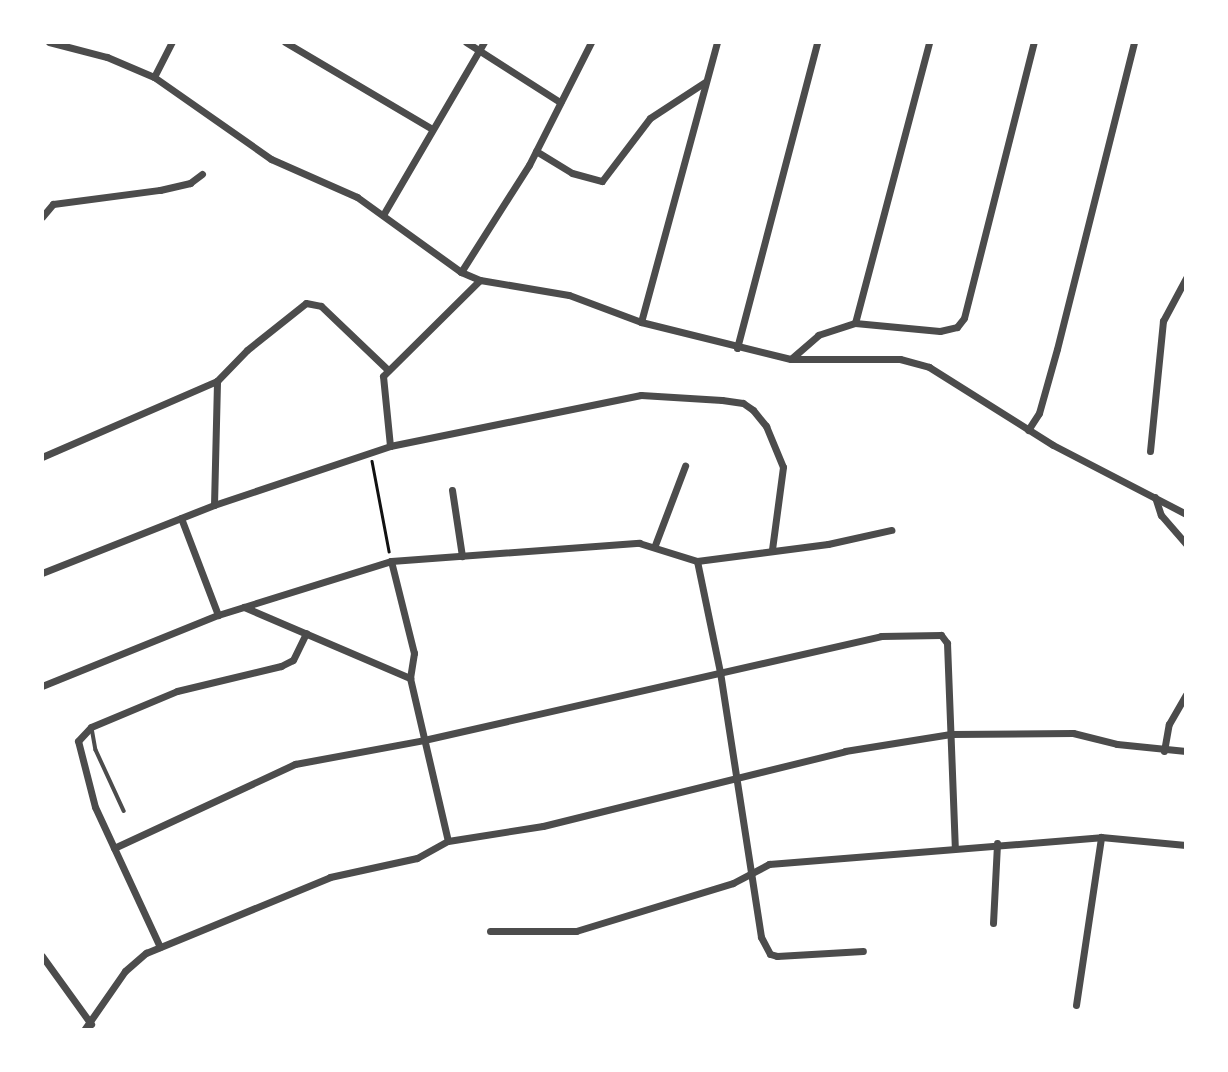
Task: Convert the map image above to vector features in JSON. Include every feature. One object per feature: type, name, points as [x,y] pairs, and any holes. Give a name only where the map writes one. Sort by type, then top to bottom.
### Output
[{"type":"street","points":[[42,48],[48,42],[107,57],[154,77],[271,159],[335,186],[383,215],[461,272],[480,280],[569,295],[641,322],[737,348],[791,359],[900,359],[929,367],[1028,430],[1186,514]]},
{"type":"street","points":[[154,77],[172,42]]},
{"type":"street","points":[[285,42],[432,129]]},
{"type":"street","points":[[466,42],[482,46],[560,102]]},
{"type":"street","points":[[461,272],[536,151],[591,42]]},
{"type":"street","points":[[641,322],[717,42]]},
{"type":"street","points":[[737,348],[817,42]]},
{"type":"street","points":[[855,323],[929,42]]},
{"type":"street","points":[[791,359],[818,335],[855,323],[940,331],[957,327],[964,318],[1034,42]]},
{"type":"street","points":[[1028,430],[1039,413],[1057,349],[1134,42]]},
{"type":"street","points":[[383,215],[482,46]]},
{"type":"street","points":[[536,151],[572,173],[602,181],[650,118],[706,82]]},
{"type":"street","points":[[42,217],[53,204],[176,187],[202,174]]},
{"type":"street","points":[[1150,451],[1163,321],[1186,278]]},
{"type":"street","points":[[390,446],[382,383],[387,369],[441,323],[480,280]]},
{"type":"street","points":[[42,457],[217,381],[247,350],[306,303],[321,306],[387,369]]},
{"type":"street","points":[[214,505],[217,381]]},
{"type":"street","points":[[42,573],[214,505],[390,446],[641,395],[743,403],[766,426],[783,467],[772,549]]},
{"type":"street","points":[[654,545],[685,467]]},
{"type":"street","points":[[452,490],[462,556]]},
{"type":"street","points":[[1155,497],[1161,515],[1186,544]]},
{"type":"street","points":[[181,518],[218,615]]},
{"type":"street","points":[[42,685],[218,615],[391,561],[654,545],[697,561],[772,549],[828,544],[891,530]]},
{"type":"street","points":[[391,561],[414,653],[411,678],[448,841]]},
{"type":"street","points":[[697,561],[720,672],[761,937],[770,954],[863,951]]},
{"type":"street","points":[[244,607],[411,678]]},
{"type":"street","points":[[160,947],[95,807],[78,741],[92,727],[177,691],[281,666],[293,660],[306,633]]},
{"type":"street","points":[[114,849],[295,764],[424,740],[881,636],[946,639],[954,848]]},
{"type":"street","points":[[1164,751],[1169,724],[1186,694]]},
{"type":"street","points":[[84,1030],[137,958],[330,877],[417,858],[448,841],[543,825],[736,775],[951,734],[1073,733],[1164,751],[1186,751]]},
{"type":"street","points":[[490,931],[576,931],[733,883],[769,864],[997,843],[1101,837],[1186,845]]},
{"type":"street","points":[[1076,1005],[1101,837]]},
{"type":"street","points":[[993,923],[997,843]]},
{"type":"street","points":[[42,956],[90,1024]]},
{"type":"lane","points":[[92,727],[96,750],[124,811]]},
{"type":"path","points":[[370,453],[391,561]]}]
